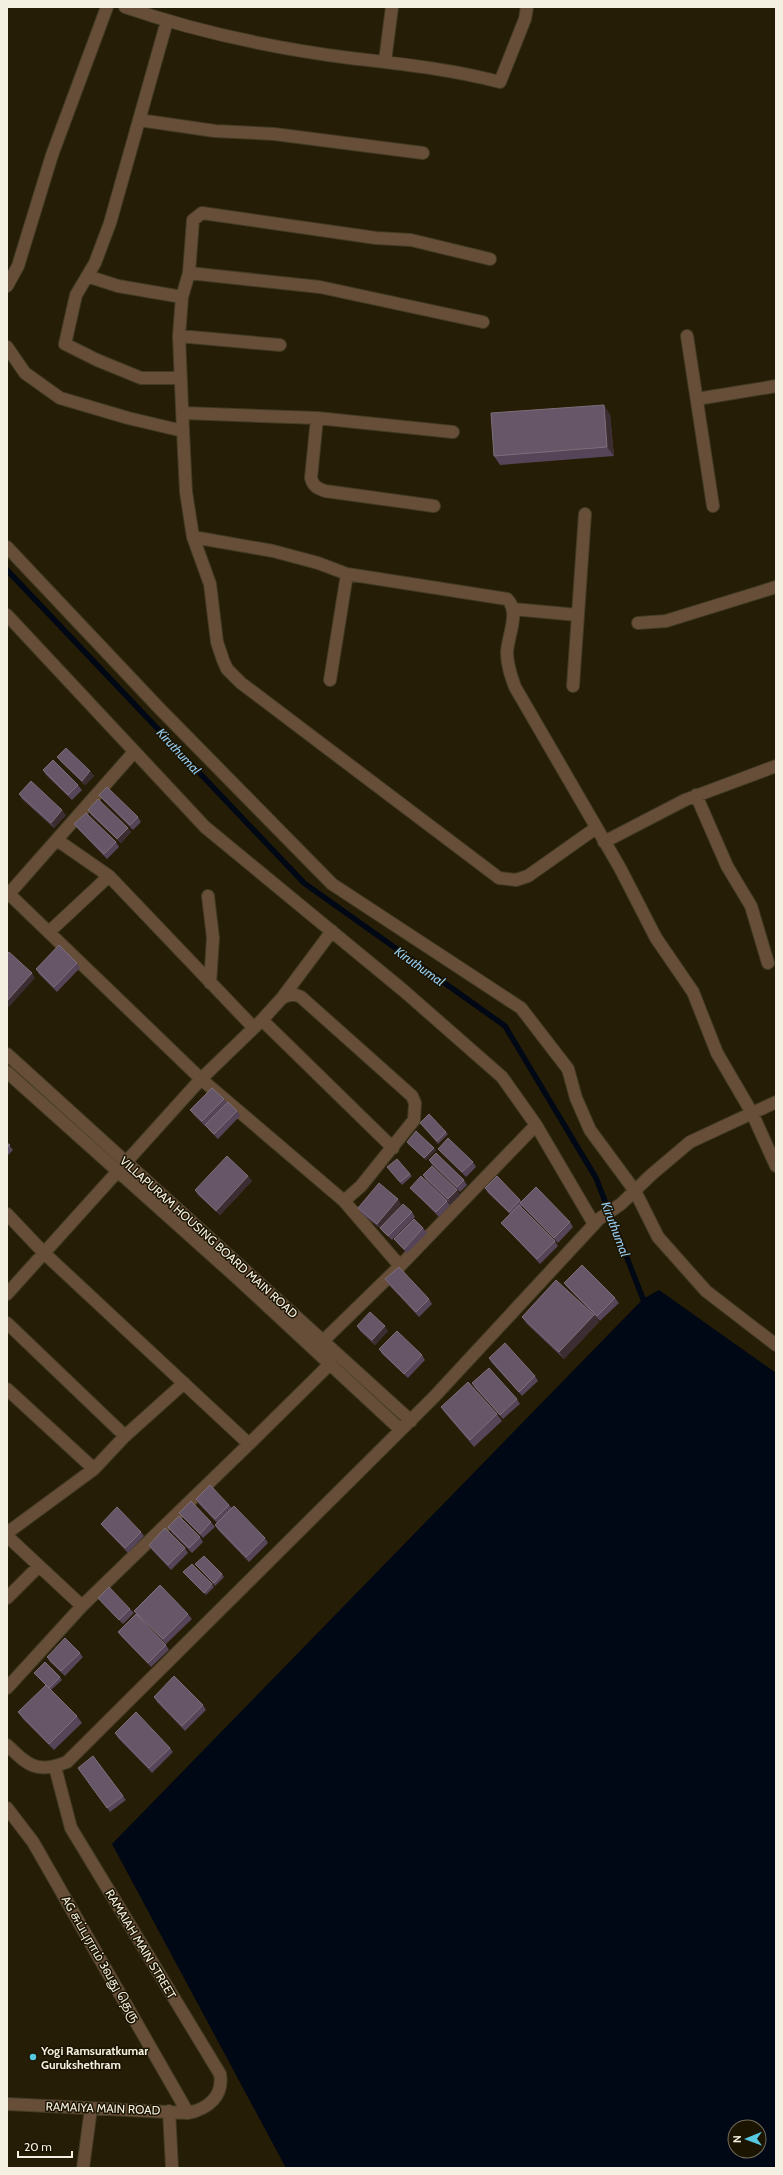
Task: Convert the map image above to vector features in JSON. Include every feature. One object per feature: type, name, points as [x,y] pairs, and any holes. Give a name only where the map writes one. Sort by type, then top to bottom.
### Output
[{"type":"street","points":[[7,286],[18,266],[52,155],[107,7]]},
{"type":"street","points":[[124,7],[167,21],[220,35],[349,58],[385,61],[457,71],[500,82],[525,19],[527,7]]},
{"type":"street","points":[[385,61],[392,7]]},
{"type":"street","points":[[167,21],[110,222],[95,263],[76,295],[65,344],[96,360],[141,378],[180,378]]},
{"type":"street","points":[[139,120],[215,131],[274,134],[423,153]]},
{"type":"street","points":[[490,259],[415,241],[376,238],[209,212],[196,216],[192,226],[190,273],[182,297],[178,336],[180,378],[184,413],[186,492],[193,537],[210,584],[217,642],[227,669],[241,683],[499,878],[516,880],[528,876],[596,828]]},
{"type":"street","points":[[190,273],[320,287],[483,322]]},
{"type":"street","points":[[87,276],[118,286],[182,297]]},
{"type":"street","points":[[178,336],[280,344]]},
{"type":"street","points":[[687,336],[713,506]]},
{"type":"street","points":[[7,347],[24,373],[60,398],[128,418],[184,431]]},
{"type":"street","points":[[697,399],[776,386]]},
{"type":"street","points":[[184,413],[317,418],[453,432]]},
{"type":"street","points":[[317,418],[311,478],[313,484],[317,488],[325,491],[434,506]]},
{"type":"street","points":[[573,686],[585,514]]},
{"type":"street","points":[[193,537],[273,551],[318,563],[347,574],[506,600],[513,609],[507,653],[509,670],[515,687],[604,842],[656,938],[693,992],[717,1053],[752,1113],[776,1166]]},
{"type":"street","points":[[7,547],[159,708],[332,884],[522,1008],[568,1069],[576,1098],[590,1130],[635,1190],[658,1237],[706,1291],[776,1345]]},
{"type":"street","points":[[330,680],[347,574]]},
{"type":"street","points":[[638,623],[666,621],[776,587]]},
{"type":"street","points":[[513,609],[578,615]]},
{"type":"street","points":[[7,614],[204,827],[404,990],[502,1077],[536,1125],[596,1222]]},
{"type":"street","points":[[134,752],[8,894],[201,1079],[344,1201],[400,1266]]},
{"type":"street","points":[[604,842],[643,820],[696,795],[776,766]]},
{"type":"street","points":[[696,795],[728,866],[751,906],[768,963]]},
{"type":"street","points":[[57,840],[108,876],[210,983],[258,1024],[393,1148]]},
{"type":"street","points":[[49,932],[108,876]]},
{"type":"street","points":[[208,896],[213,938],[210,983]]},
{"type":"street","points":[[7,1294],[127,1163],[201,1079],[258,1024],[282,998],[332,931]]},
{"type":"street","points":[[282,998],[296,995],[301,997],[412,1096],[415,1103],[414,1120],[361,1186],[344,1201]]},
{"type":"street","name":"VILLAPURAM HOUSING BOARD MAIN ROAD","points":[[7,1054],[411,1421]]},
{"type":"street","name":"VILLAPURAM HOUSING BOARD MAIN ROAD","points":[[7,1072],[68,1126],[117,1173],[236,1278],[401,1430]]},
{"type":"street","points":[[7,1745],[25,1763],[40,1769],[67,1762],[411,1421],[596,1222],[621,1204],[690,1142],[776,1102]]},
{"type":"street","points":[[7,1688],[82,1606],[330,1364],[323,1341],[400,1266],[536,1125]]},
{"type":"street","points":[[7,1214],[44,1253],[249,1444]]},
{"type":"street","points":[[7,1322],[125,1436]]},
{"type":"street","points":[[7,1533],[94,1469],[125,1436],[184,1383]]},
{"type":"street","points":[[7,1389],[94,1469]]},
{"type":"street","points":[[7,1536],[82,1606]]},
{"type":"street","points":[[7,1598],[39,1566]]},
{"type":"street","name":"RAMAIAH MAIN STREET","points":[[55,1766],[71,1828],[220,2074],[220,2090],[214,2101],[194,2112]]},
{"type":"street","name":"AG சுப்புராம் 3வது தெரு","points":[[7,1808],[33,1842],[194,2112]]},
{"type":"street","name":"RAMAIYA MAIN ROAD","points":[[7,2104],[194,2112]]},
{"type":"street","points":[[83,2168],[91,2108]]},
{"type":"street","points":[[169,2111],[172,2168]]},
{"type":"shaded area","points":[[659,1290],[776,1373],[776,2168],[286,2168],[112,1844],[643,1299]]},
{"type":"building","points":[[604,405],[607,447],[494,456],[491,413]]},
{"type":"building","points":[[66,748],[90,771],[82,781],[57,757]]},
{"type":"building","points":[[53,760],[78,785],[68,795],[43,770]]},
{"type":"building","points":[[31,781],[62,810],[51,823],[19,794]]},
{"type":"building","points":[[107,787],[138,817],[130,825],[99,795]]},
{"type":"building","points":[[98,799],[128,828],[117,839],[88,810]]},
{"type":"building","points":[[86,813],[116,842],[104,854],[74,824]]},
{"type":"building","points":[[59,945],[77,963],[54,987],[36,969]]},
{"type":"building","points":[[9,952],[32,973],[7,1001],[7,955]]},
{"type":"building","points":[[212,1088],[224,1099],[202,1121],[190,1110]]},
{"type":"building","points":[[228,1102],[237,1111],[214,1134],[205,1125]]},
{"type":"building","points":[[429,1114],[446,1132],[437,1141],[420,1123]]},
{"type":"building","points":[[416,1131],[434,1148],[424,1158],[407,1142]]},
{"type":"building","points":[[448,1138],[473,1162],[462,1172],[438,1149]]},
{"type":"building","points":[[436,1153],[464,1180],[457,1187],[429,1160]]},
{"type":"building","points":[[227,1156],[248,1176],[216,1211],[195,1190]]},
{"type":"building","points":[[397,1159],[410,1174],[400,1182],[387,1167]]},
{"type":"building","points":[[432,1166],[457,1190],[448,1199],[423,1175]]},
{"type":"building","points":[[421,1176],[447,1201],[436,1212],[410,1188]]},
{"type":"building","points":[[497,1176],[520,1200],[509,1212],[485,1188]]},
{"type":"building","points":[[379,1183],[398,1199],[377,1224],[358,1208]]},
{"type":"building","points":[[536,1187],[570,1222],[554,1238],[520,1203]]},
{"type":"building","points":[[403,1204],[412,1212],[388,1236],[380,1228]]},
{"type":"building","points":[[519,1205],[555,1241],[537,1259],[501,1223]]},
{"type":"building","points":[[414,1219],[423,1228],[404,1249],[394,1239]]},
{"type":"building","points":[[582,1265],[615,1298],[597,1316],[564,1283]]},
{"type":"building","points":[[399,1267],[429,1299],[416,1312],[385,1279]]},
{"type":"building","points":[[556,1280],[594,1315],[559,1352],[522,1317]]},
{"type":"building","points":[[370,1312],[385,1326],[372,1340],[357,1326]]},
{"type":"building","points":[[397,1331],[422,1355],[404,1374],[379,1349]]},
{"type":"building","points":[[505,1343],[535,1376],[519,1392],[489,1358]]},
{"type":"building","points":[[489,1368],[517,1399],[500,1415],[472,1383]]},
{"type":"building","points":[[468,1382],[497,1414],[470,1440],[441,1407]]},
{"type":"building","points":[[210,1485],[229,1505],[215,1519],[196,1499]]},
{"type":"building","points":[[191,1501],[211,1522],[200,1534],[179,1513]]},
{"type":"building","points":[[234,1506],[265,1538],[246,1557],[215,1525]]},
{"type":"building","points":[[117,1507],[141,1532],[125,1548],[101,1524]]},
{"type":"building","points":[[179,1516],[200,1537],[189,1548],[168,1527]]},
{"type":"building","points":[[165,1528],[185,1548],[168,1565],[149,1545]]},
{"type":"building","points":[[204,1556],[222,1574],[214,1583],[195,1564]]},
{"type":"building","points":[[192,1564],[212,1584],[204,1593],[183,1572]]},
{"type":"building","points":[[160,1585],[188,1614],[163,1639],[134,1611]]},
{"type":"building","points":[[109,1587],[130,1609],[119,1620],[98,1598]]},
{"type":"building","points":[[136,1614],[166,1645],[148,1663],[118,1632]]},
{"type":"building","points":[[65,1638],[80,1653],[61,1671],[47,1657]]},
{"type":"building","points":[[45,1662],[60,1677],[49,1688],[34,1673]]},
{"type":"building","points":[[174,1676],[203,1705],[182,1726],[154,1697]]},
{"type":"building","points":[[46,1685],[77,1716],[49,1744],[18,1712]]},
{"type":"building","points":[[136,1712],[170,1748],[149,1768],[115,1733]]},
{"type":"building","points":[[93,1756],[123,1796],[107,1808],[78,1768]]},
{"type":"waterway","name":"Kiruthumal","points":[[7,570],[304,883],[505,1026],[596,1178],[643,1299],[648,1303]]},
{"type":"place","name":"Yogi Ramsuratkumar Gurukshethram","points":[[33,2057]]}]
